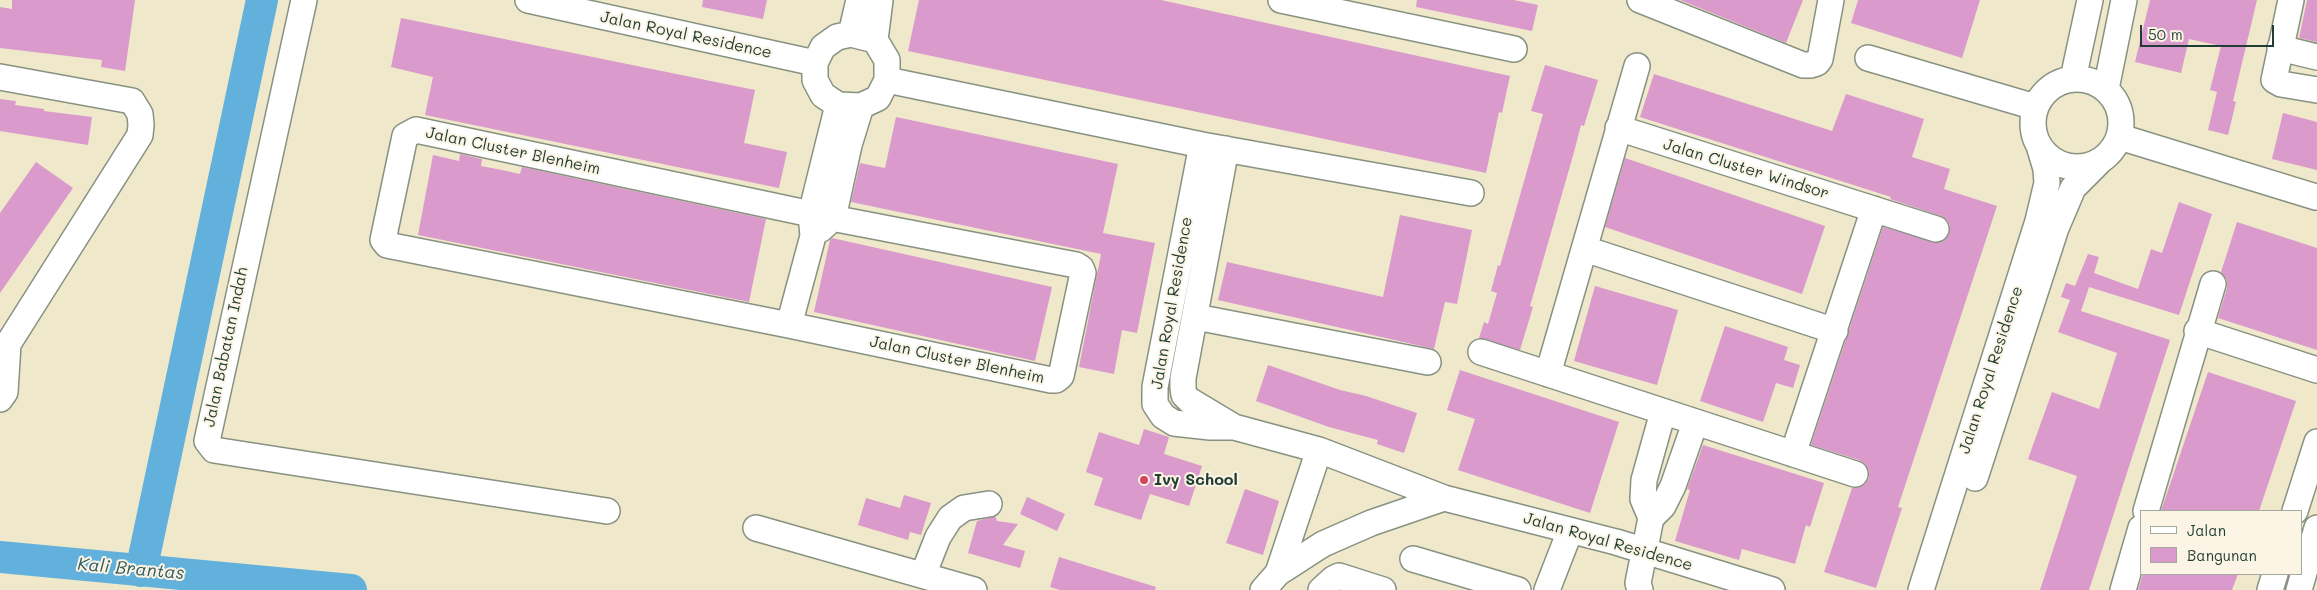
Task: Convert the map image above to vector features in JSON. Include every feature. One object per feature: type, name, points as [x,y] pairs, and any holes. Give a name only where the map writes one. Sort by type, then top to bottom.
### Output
[{"type":"street","name":"Jalan Babatan Indah","points":[[304,0],[207,441],[214,450],[607,511]]},
{"type":"street","name":"Jalan Royal Residence","points":[[528,0],[815,63]]},
{"type":"street","points":[[851,34],[858,0]]},
{"type":"street","points":[[875,40],[851,34],[837,37],[823,47],[815,63],[815,80],[823,96],[849,105],[878,98],[887,80],[887,60],[875,40],[880,0]]},
{"type":"street","points":[[1282,0],[1514,49]]},
{"type":"street","points":[[1640,0],[1803,65],[1817,63],[1822,53],[1831,0]]},
{"type":"street","points":[[2074,79],[2090,0]]},
{"type":"street","points":[[2106,89],[2124,0]]},
{"type":"street","points":[[2291,0],[2274,78],[2276,82],[2317,90]]},
{"type":"street","points":[[2280,48],[2317,57]]},
{"type":"street","points":[[1868,58],[2036,107]]},
{"type":"street","points":[[1548,374],[1637,66]]},
{"type":"street","points":[[0,77],[132,101],[140,114],[141,125],[140,135],[8,344],[5,392],[0,399]]},
{"type":"street","points":[[2074,79],[2096,83],[2106,89],[2115,99],[2120,111],[2122,124],[2120,137],[2115,148],[2098,163],[2086,167],[2060,164],[2049,158],[2040,148],[2034,136],[2032,121],[2036,107],[2044,93],[2058,83],[2074,79]]},
{"type":"street","points":[[887,80],[1202,145],[1471,193]]},
{"type":"street","points":[[789,325],[819,223],[849,145],[849,105]]},
{"type":"street","name":"Jalan Cluster Windsor","points":[[1618,128],[1936,229]]},
{"type":"street","name":"Jalan Cluster Blenheim","points":[[416,130],[819,223],[1076,265],[1081,268],[1083,273],[1061,376],[1056,380],[789,325],[387,245],[383,240],[405,136],[409,132],[416,130]]},
{"type":"street","points":[[2120,137],[2316,197]]},
{"type":"street","name":"Jalan Royal Residence","points":[[1202,145],[1155,387],[1155,404],[1163,416],[1174,423],[1246,430],[1319,450],[1444,498],[1645,551],[1772,590]]},
{"type":"street","name":"Jalan Royal Residence","points":[[1921,590],[2038,221],[2047,183],[2046,169],[2040,148]]},
{"type":"street","name":"Jalan Royal Residence","points":[[1226,149],[1196,317],[1183,378],[1184,396],[1246,430]]},
{"type":"street","name":"Jalan Royal Residence","points":[[1938,590],[2056,228],[2073,188],[2098,163]]},
{"type":"street","points":[[1793,454],[1874,209]]},
{"type":"street","points":[[1585,249],[1835,331]]},
{"type":"street","points":[[2146,510],[2213,284]]},
{"type":"street","name":"Jalan Royal Residence","points":[[1196,317],[1428,362]]},
{"type":"street","points":[[2198,331],[2317,370]]},
{"type":"street","points":[[1481,352],[1855,474]]},
{"type":"street","points":[[1640,590],[1638,582],[1651,518],[1643,499],[1644,480],[1662,412]]},
{"type":"street","points":[[1651,518],[1663,506],[1673,486],[1695,423]]},
{"type":"street","points":[[2295,510],[2317,442]]},
{"type":"street","points":[[1270,581],[1319,450]]},
{"type":"street","points":[[1270,581],[1323,544],[1345,533],[1444,498]]},
{"type":"street","points":[[923,576],[938,537],[950,518],[964,508],[989,504]]},
{"type":"street","points":[[756,528],[974,590]]},
{"type":"street","points":[[2299,590],[2312,567],[2317,528]]},
{"type":"street","points":[[1547,590],[1570,531]]},
{"type":"street","points":[[2123,590],[2140,531]]},
{"type":"street","points":[[1413,559],[1518,590]]},
{"type":"street","points":[[2270,590],[2275,575]]},
{"type":"street","points":[[1321,590],[1339,576],[1383,590]]},
{"type":"building","points":[[12,0],[135,0],[125,71],[101,67],[102,60],[0,48],[0,7],[12,9]]},
{"type":"building","points":[[703,0],[767,0],[763,19],[702,7]]},
{"type":"building","points":[[919,0],[1161,0],[1510,76],[1502,113],[1499,112],[1486,173],[908,51]]},
{"type":"building","points":[[1417,0],[1514,0],[1538,5],[1532,31],[1416,7]]},
{"type":"building","points":[[1680,0],[1803,0],[1786,43]]},
{"type":"building","points":[[1858,0],[1980,0],[1962,58],[1851,23]]},
{"type":"building","points":[[2150,0],[2257,0],[2233,101],[2236,102],[2228,135],[2208,130],[2217,92],[2210,90],[2221,46],[2189,39],[2181,73],[2135,62]]},
{"type":"building","points":[[2307,0],[2317,0],[2317,42],[2299,38]]},
{"type":"building","points":[[401,18],[755,90],[744,143],[787,152],[779,188],[425,115],[433,77],[391,67]]},
{"type":"building","points":[[1545,65],[1598,80],[1584,126],[1581,125],[1530,306],[1533,307],[1520,350],[1479,338],[1484,322],[1488,324],[1497,293],[1491,291],[1498,265],[1500,266],[1543,114],[1531,111]]},
{"type":"building","points":[[1654,74],[1832,131],[1846,94],[1924,119],[1912,157],[1950,169],[1944,189],[1997,206],[1898,507],[1902,508],[1876,588],[1824,572],[1852,488],[1858,488],[1865,484],[1869,478],[1869,471],[1865,464],[1859,460],[1811,445],[1883,227],[1939,243],[1945,240],[1949,234],[1950,225],[1941,216],[1890,199],[1891,197],[1640,117]]},
{"type":"building","points":[[0,99],[16,101],[15,105],[44,109],[44,111],[92,117],[88,145],[0,131]]},
{"type":"building","points":[[2283,113],[2317,122],[2317,170],[2272,159]]},
{"type":"building","points":[[896,117],[1118,164],[1103,233],[1155,243],[1137,333],[1122,330],[1114,374],[1079,367],[1101,254],[851,202],[860,163],[885,168]]},
{"type":"building","points":[[460,154],[482,159],[481,166],[520,174],[522,167],[766,219],[749,302],[418,235],[433,155],[459,161]]},
{"type":"building","points":[[1625,158],[1825,226],[1802,294],[1605,227]]},
{"type":"building","points":[[36,162],[73,188],[0,293],[0,213]]},
{"type":"building","points":[[2179,202],[2212,214],[2179,315],[2089,287],[2081,311],[2170,340],[2089,590],[2040,590],[2077,476],[2028,459],[2052,392],[2099,409],[2117,353],[2058,332],[2070,300],[2061,297],[2066,283],[2075,286],[2088,254],[2099,257],[2094,273],[2138,289],[2151,249],[2162,253]]},
{"type":"building","points":[[1400,215],[1472,230],[1457,304],[1445,302],[1434,349],[1218,300],[1227,262],[1383,297]]},
{"type":"building","points":[[2237,222],[2317,248],[2317,350],[2218,318],[2227,288],[2227,280],[2221,272]]},
{"type":"building","points":[[832,238],[1052,287],[1035,361],[814,312]]},
{"type":"building","points":[[1595,286],[1678,310],[1657,385],[1574,361]]},
{"type":"building","points":[[1725,326],[1788,347],[1784,360],[1800,365],[1793,388],[1776,383],[1763,422],[1700,401]]},
{"type":"building","points":[[1268,365],[1340,390],[1366,396],[1417,413],[1404,453],[1377,444],[1378,440],[1329,427],[1256,401]]},
{"type":"building","points":[[1460,370],[1619,422],[1590,513],[1458,470],[1475,419],[1447,410]]},
{"type":"building","points":[[2208,372],[2296,401],[2259,510],[2161,510]]},
{"type":"building","points":[[1144,429],[1169,437],[1164,454],[1202,466],[1189,506],[1150,494],[1141,520],[1094,505],[1103,478],[1086,472],[1099,432],[1139,445]]},
{"type":"building","points":[[1703,445],[1824,483],[1810,527],[1806,525],[1795,564],[1742,549],[1739,560],[1675,541],[1690,490],[1687,489]]},
{"type":"building","points":[[1245,489],[1279,501],[1263,555],[1226,543]]},
{"type":"building","points":[[904,495],[931,503],[921,535],[910,532],[908,540],[858,525],[866,498],[900,508]]},
{"type":"building","points":[[1027,497],[1065,514],[1057,531],[1020,514]]},
{"type":"building","points":[[995,516],[997,521],[1018,524],[1003,545],[1025,551],[1020,568],[968,553],[977,521]]},
{"type":"building","points":[[1059,557],[1156,587],[1155,590],[1060,590],[1050,587]]},
{"type":"building","points":[[2143,575],[2238,575],[2232,590],[2138,590]]},
{"type":"waterway","points":[[141,571],[262,0]]},
{"type":"waterway","name":"Kali Brantas","points":[[0,557],[351,590]]},
{"type":"place","name":"Ivy School","points":[[1144,480]]}]
